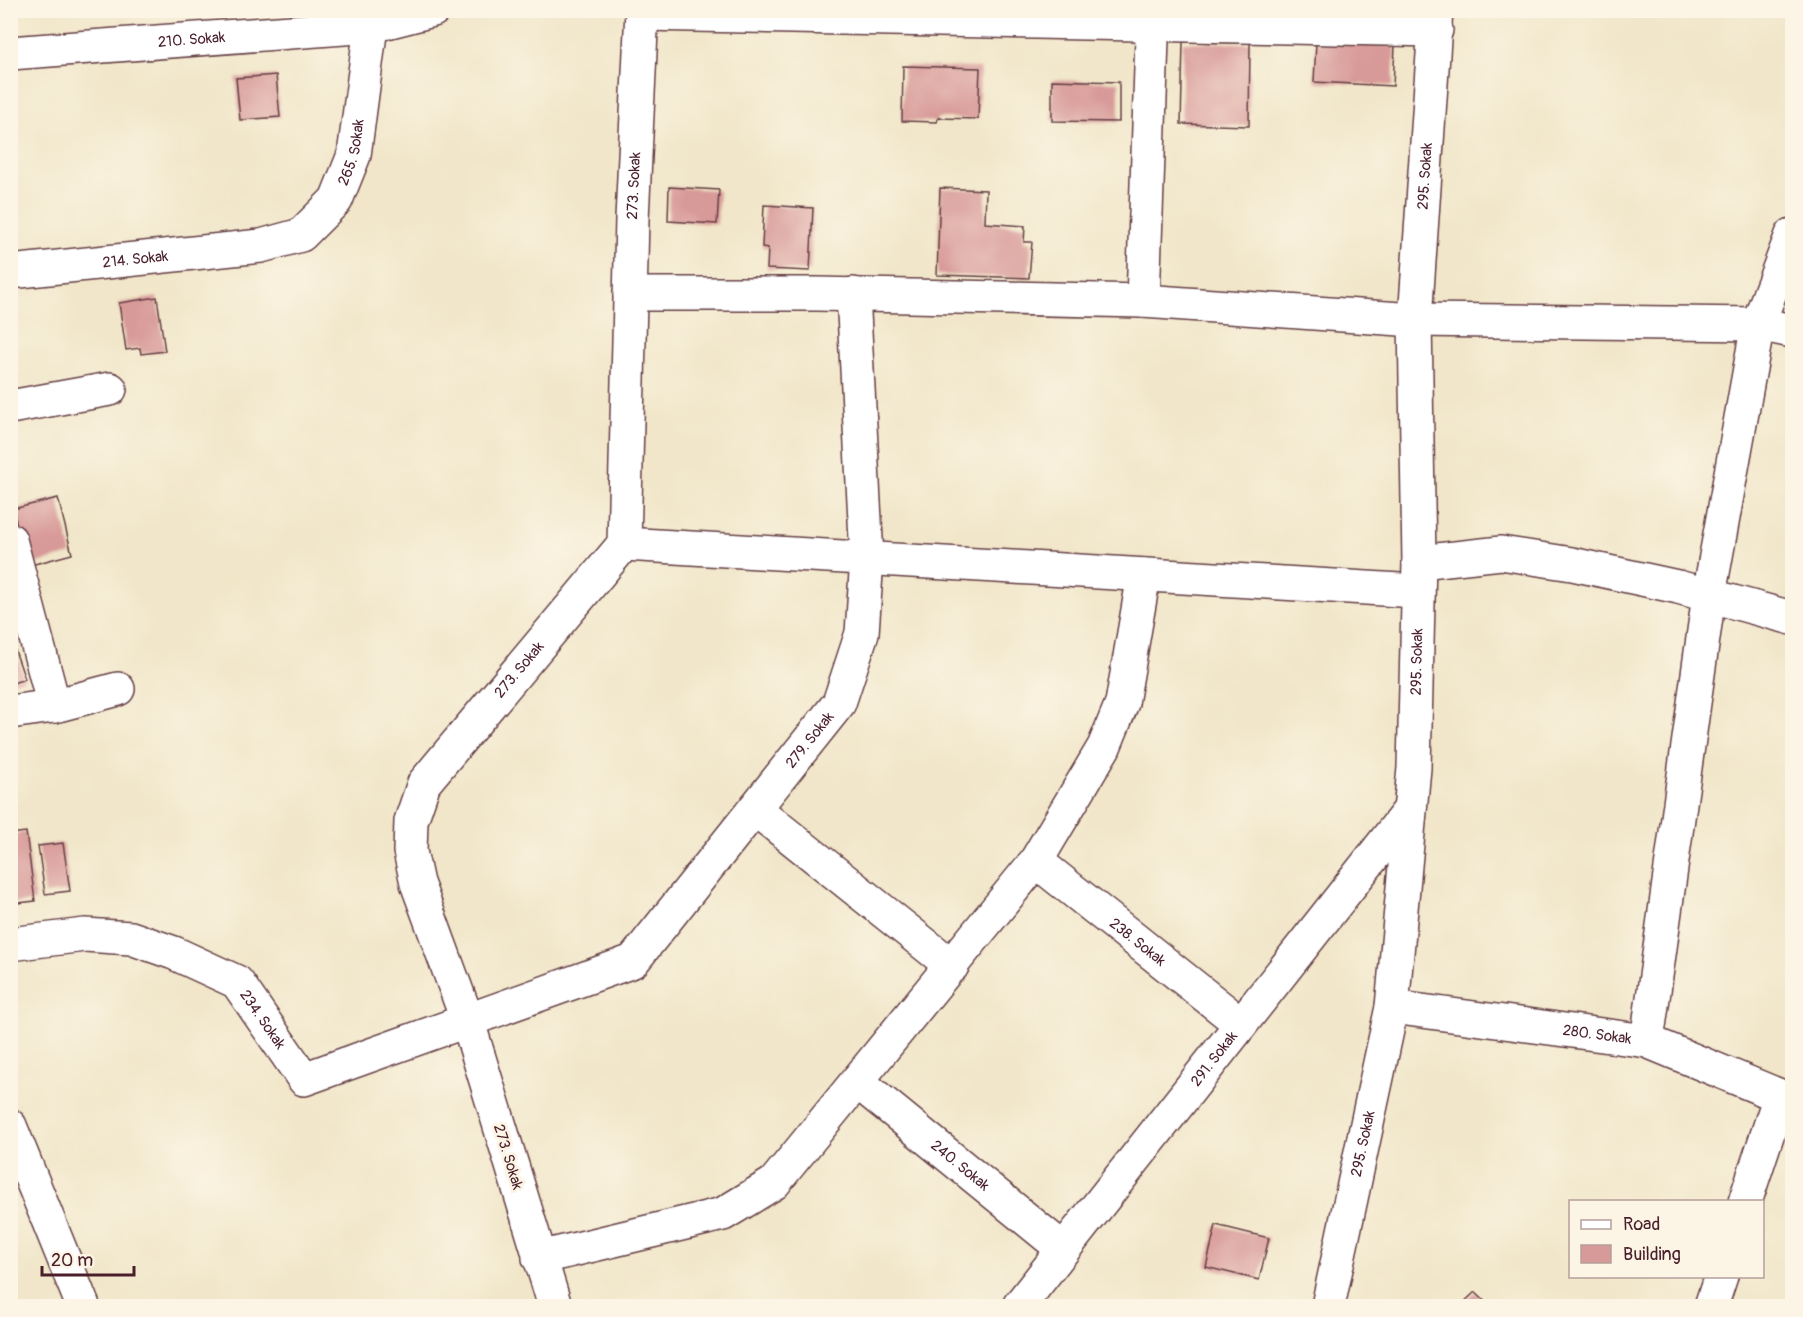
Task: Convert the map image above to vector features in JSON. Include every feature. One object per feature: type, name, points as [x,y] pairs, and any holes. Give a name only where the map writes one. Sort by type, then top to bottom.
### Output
[{"type":"street","name":"210. Sokak","points":[[10,53],[433,10]]},
{"type":"street","points":[[642,12],[1436,20]]},
{"type":"street","name":"273. Sokak","points":[[555,1306],[468,1022],[417,883],[410,851],[411,820],[424,783],[624,544],[630,294],[642,12]]},
{"type":"street","points":[[1143,301],[1152,17]]},
{"type":"street","name":"265. Sokak","points":[[261,246],[301,235],[336,200],[354,155],[370,18]]},
{"type":"street","name":"295. Sokak","points":[[1328,1306],[1392,1007],[1414,768],[1418,577],[1415,320],[1436,20]]},
{"type":"street","points":[[1647,1041],[1709,595],[1758,324],[1792,235]]},
{"type":"street","name":"214. Sokak","points":[[10,272],[261,246]]},
{"type":"street","points":[[630,294],[853,294],[1143,301],[1415,320],[1758,324],[1792,331]]},
{"type":"street","name":"279. Sokak","points":[[468,1022],[633,961],[839,703],[862,633],[867,558],[853,294]]},
{"type":"street","points":[[10,407],[110,389]]},
{"type":"street","points":[[10,540],[54,706]]},
{"type":"street","points":[[624,544],[1144,575],[1418,577],[1501,553],[1572,564],[1709,595],[1792,618]]},
{"type":"street","points":[[539,1258],[723,1214],[774,1183],[1036,861],[1104,747],[1122,703],[1144,575]]},
{"type":"street","points":[[10,712],[54,706],[118,689]]},
{"type":"street","points":[[754,809],[952,966]]},
{"type":"street","name":"291. Sokak","points":[[1019,1306],[1409,811]]},
{"type":"street","name":"238. Sokak","points":[[1036,861],[1241,1024]]},
{"type":"street","name":"234. Sokak","points":[[10,944],[85,935],[130,938],[174,952],[237,982],[304,1079],[468,1022]]},
{"type":"street","name":"280. Sokak","points":[[1392,1007],[1647,1041],[1786,1099]]},
{"type":"street","name":"240. Sokak","points":[[858,1082],[1063,1249]]},
{"type":"street","points":[[1746,1200],[1786,1099]]},
{"type":"street","points":[[10,1126],[20,1179],[83,1306]]},
{"type":"street","points":[[1711,1306],[1720,1278]]},
{"type":"building","points":[[1183,42],[1250,43],[1249,126],[1181,124]]},
{"type":"building","points":[[1316,42],[1395,46],[1393,86],[1314,82]]},
{"type":"building","points":[[903,66],[980,68],[978,119],[938,118],[937,122],[902,121]]},
{"type":"building","points":[[276,75],[280,117],[240,120],[236,78]]},
{"type":"building","points":[[1052,80],[1119,82],[1119,122],[1052,121]]},
{"type":"building","points":[[669,187],[719,190],[717,224],[668,221]]},
{"type":"building","points":[[940,188],[986,190],[985,223],[1025,226],[1024,242],[1032,242],[1029,278],[937,275]]},
{"type":"building","points":[[764,205],[813,208],[810,271],[767,269],[768,248],[762,247]]},
{"type":"building","points":[[157,297],[165,351],[141,354],[140,348],[126,350],[119,303]]},
{"type":"building","points":[[58,498],[72,554],[27,566],[13,509]]},
{"type":"building","points":[[10,636],[25,679],[10,684]]},
{"type":"building","points":[[26,832],[35,901],[10,904],[10,834]]},
{"type":"building","points":[[63,843],[70,891],[45,894],[38,846]]},
{"type":"building","points":[[1216,1225],[1269,1238],[1259,1280],[1206,1267]]},
{"type":"building","points":[[1475,1292],[1490,1306],[1460,1306]]}]
